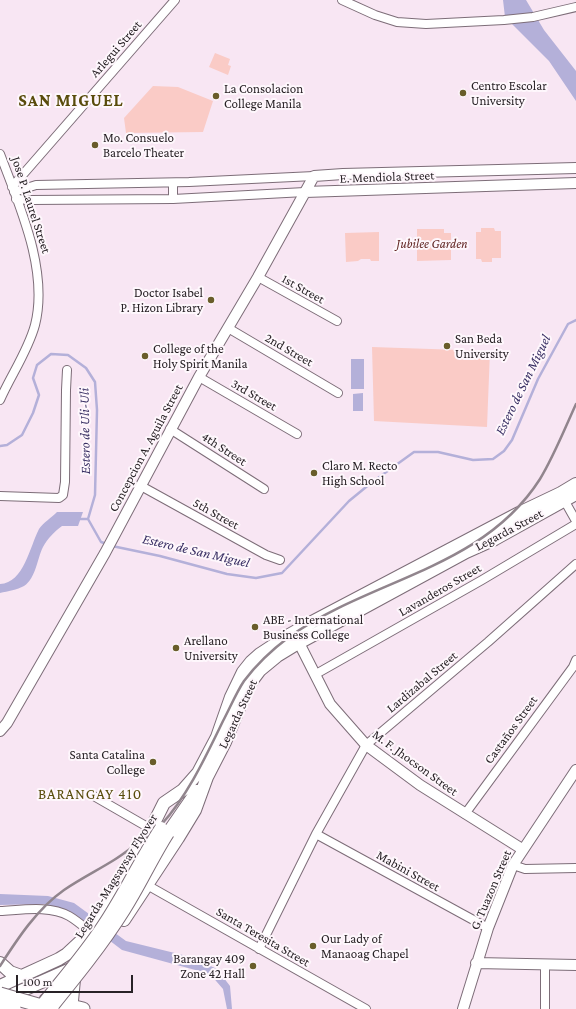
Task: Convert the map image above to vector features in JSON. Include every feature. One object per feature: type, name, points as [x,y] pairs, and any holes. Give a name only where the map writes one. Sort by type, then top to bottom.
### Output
[{"type":"main road","name":"Legarda Street","points":[[203,775],[225,742],[241,702],[253,679],[260,670],[271,661],[299,643],[466,552],[495,539],[540,513],[562,497],[576,484]]},
{"type":"main road","name":"Legarda Street","points":[[14,994],[87,962],[96,956],[117,931],[195,810],[203,775],[230,699],[243,672],[251,662],[260,654],[293,632],[502,522],[562,497],[576,494]]},
{"type":"main road","name":"Legarda-Magsaysay Flyover","points":[[39,1009],[102,927],[120,900],[147,850],[160,830],[203,775]]},
{"type":"main road","name":"Legarda-Magsaysay Flyover","points":[[51,1009],[101,945],[124,910],[154,854],[160,830]]},
{"type":"main road","points":[[0,986],[47,965],[67,954],[78,945],[99,918],[133,856],[160,830]]},
{"type":"main road","points":[[89,931],[107,944]]},
{"type":"main road","points":[[0,963],[10,972],[21,976]]},
{"type":"main road","points":[[0,991],[77,1007],[75,968]]},
{"type":"main road","points":[[0,994],[51,1009]]},
{"type":"main road","points":[[9,1009],[14,994]]},
{"type":"main road","points":[[0,1005],[14,1009]]},
{"type":"street","name":"Arlegui Street","points":[[14,193],[175,0]]},
{"type":"street","points":[[342,0],[375,15],[397,22],[426,24],[537,17],[576,7]]},
{"type":"street","name":"Jose P. Laurel Street","points":[[0,154],[35,255],[39,305],[35,326],[0,400]]},
{"type":"street","name":"E. Mendiola Street","points":[[14,193],[36,185],[173,183],[343,174],[576,168]]},
{"type":"street","name":"Concepcion A. Aguila Street","points":[[0,731],[7,723],[105,553],[170,429],[258,277],[314,176]]},
{"type":"street","points":[[199,197],[200,182]]},
{"type":"street","points":[[173,183],[173,199]]},
{"type":"street","name":"E. Mendiola Street","points":[[14,193],[39,200],[173,199],[305,192],[576,184]]},
{"type":"street","name":"1st Street","points":[[258,277],[337,321]]},
{"type":"street","name":"2nd Street","points":[[228,328],[338,393]]},
{"type":"street","points":[[0,496],[58,498],[63,495],[65,482],[67,370]]},
{"type":"street","name":"3rd Street","points":[[199,377],[297,434]]},
{"type":"street","name":"4th Street","points":[[170,429],[264,489]]},
{"type":"street","name":"5th Street","points":[[141,486],[266,555],[280,560]]},
{"type":"street","points":[[562,497],[576,523]]},
{"type":"street","name":"Lavanderos Street","points":[[316,674],[482,580],[576,523]]},
{"type":"street","name":"Lardizabal Street","points":[[258,949],[316,834],[366,745],[494,637],[576,564]]},
{"type":"street","name":"M. F. Jhocson Street","points":[[293,632],[316,674],[330,704],[366,745],[414,781],[522,849]]},
{"type":"street","name":"Castaños Street","points":[[465,814],[575,667]]},
{"type":"street","name":"G. Tuazon Street","points":[[463,1009],[488,928],[513,865],[522,849],[576,770]]},
{"type":"street","points":[[92,795],[160,830]]},
{"type":"street","name":"Mabini Street","points":[[316,834],[488,928]]},
{"type":"street","points":[[513,865],[524,869],[576,868]]},
{"type":"street","name":"Santa Teresita Street","points":[[147,885],[366,1009]]},
{"type":"street","points":[[0,912],[36,909],[61,913],[68,916],[89,931]]},
{"type":"street","points":[[476,963],[576,965]]},
{"type":"street","points":[[544,1009],[545,964]]},
{"type":"street","points":[[0,1002],[4,1009]]},
{"type":"green space","points":[[215,53],[230,59],[228,65],[231,66],[228,75],[209,67]]},
{"type":"green space","points":[[153,86],[178,87],[213,101],[203,132],[126,133],[124,118]]},
{"type":"green space","points":[[481,228],[494,228],[495,231],[501,231],[501,258],[492,258],[492,262],[482,262],[481,259],[476,259],[476,232],[481,232]]},
{"type":"green space","name":"Jubilee Garden","points":[[417,229],[444,229],[444,233],[451,233],[451,260],[417,261]]},
{"type":"green space","points":[[379,232],[379,261],[361,259],[358,261],[346,262],[345,233]]},
{"type":"green space","points":[[372,347],[490,351],[487,427],[374,421]]},
{"type":"shaded area","points":[[503,0],[526,0],[544,30],[576,71],[576,101],[549,61],[505,17]]},
{"type":"shaded area","points":[[351,359],[364,359],[364,389],[351,389]]},
{"type":"shaded area","points":[[363,393],[363,411],[353,411],[353,394]]},
{"type":"shaded area","points":[[57,512],[83,512],[78,526],[62,526],[49,538],[43,547],[34,573],[28,583],[24,586],[0,593],[0,584],[8,582],[21,571],[39,529]]},
{"type":"shaded area","points":[[0,894],[48,896],[74,903],[126,941],[191,957],[217,969],[230,986],[232,1009],[227,1009],[223,989],[210,974],[122,950],[76,915],[61,909],[44,904],[0,905]]},
{"type":"waterway","name":"Estero de San Miguel","points":[[112,546],[160,556],[227,574],[256,578],[282,573],[349,501],[414,452],[438,452],[473,460],[493,459],[504,451],[512,440],[538,379],[568,324],[576,320]]},
{"type":"waterway","name":"Estero de Uli-Uli","points":[[0,446],[7,445],[22,435],[33,413],[39,395],[33,378],[37,365],[51,354],[68,355],[86,368],[95,382],[97,410],[95,495],[88,519],[101,542],[107,544]]},
{"type":"waterway","points":[[78,519],[88,519]]},
{"type":"railway","points":[[0,966],[29,925],[54,898],[70,886],[108,864],[161,825],[188,789],[244,681],[265,658],[289,637],[321,617],[355,600],[424,570],[457,553],[488,534],[516,509],[540,479],[555,451],[576,404]]},
{"type":"place","name":"Centro Escolar University","points":[[463,93]]},
{"type":"place","name":"La Consolacion College Manila","points":[[216,96]]},
{"type":"place","name":"Mo. Consuelo Barcelo Theater","points":[[95,145]]},
{"type":"place","name":"Doctor Isabel P. Hizon Library","points":[[211,300]]},
{"type":"place","name":"San Beda University","points":[[447,346]]},
{"type":"place","name":"College of the Holy Spirit Manila","points":[[145,356]]},
{"type":"place","name":"Claro M. Recto High School","points":[[314,473]]},
{"type":"place","name":"ABE - International Business College","points":[[255,627]]},
{"type":"place","name":"Arellano University","points":[[176,648]]},
{"type":"place","name":"Santa Catalina College","points":[[153,762]]},
{"type":"place","name":"Our Lady of Manaoag Chapel","points":[[313,946]]},
{"type":"place","name":"Barangay 409 Zone 42 Hall","points":[[253,966]]},
{"type":"district","name":"SAN MIGUEL","points":[[71,101]]},
{"type":"district","name":"BARANGAY 410","points":[[90,794]]}]
